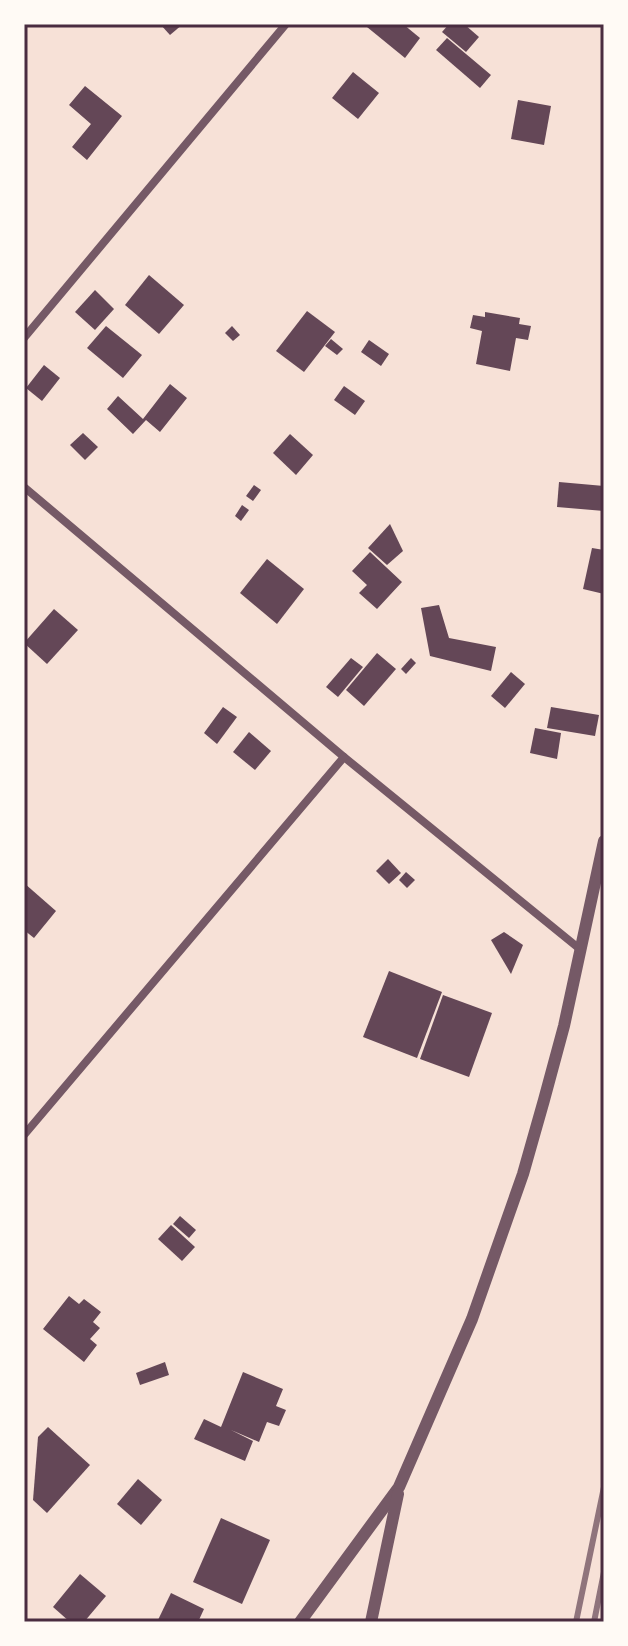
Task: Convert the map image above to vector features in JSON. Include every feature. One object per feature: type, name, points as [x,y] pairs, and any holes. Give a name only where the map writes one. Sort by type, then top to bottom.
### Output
[{"type":"street","points":[[24,338],[286,24]]},
{"type":"street","points":[[24,487],[344,757],[581,950]]},
{"type":"street","points":[[24,1135],[344,757]]},
{"type":"street","points":[[300,1622],[399,1487],[449,1376],[503,1233],[544,1100],[604,841]]},
{"type":"street","points":[[371,1622],[399,1487]]},
{"type":"building","points":[[160,24],[183,24],[170,35]]},
{"type":"building","points":[[370,24],[403,24],[420,38],[405,58],[367,27]]},
{"type":"building","points":[[449,24],[464,24],[479,37],[466,52],[442,32]]},
{"type":"building","points":[[447,38],[491,75],[480,88],[436,50]]},
{"type":"building","points":[[353,72],[379,93],[358,119],[332,98]]},
{"type":"building","points":[[85,86],[122,116],[87,160],[72,147],[91,124],[69,105]]},
{"type":"building","points":[[518,100],[551,106],[544,145],[511,139]]},
{"type":"building","points":[[149,275],[184,305],[159,334],[125,305]]},
{"type":"building","points":[[95,290],[114,309],[95,330],[75,312]]},
{"type":"building","points":[[307,311],[335,332],[304,372],[276,351]]},
{"type":"building","points":[[485,312],[520,318],[519,324],[531,326],[528,340],[516,338],[510,371],[476,364],[482,331],[470,328],[473,315],[485,317]]},
{"type":"building","points":[[106,326],[142,355],[123,378],[87,348]]},
{"type":"building","points":[[232,326],[240,335],[233,341],[225,333]]},
{"type":"building","points":[[331,339],[343,349],[337,355],[325,346]]},
{"type":"building","points":[[369,340],[389,354],[381,366],[361,352]]},
{"type":"building","points":[[44,365],[60,378],[42,401],[26,388]]},
{"type":"building","points":[[170,384],[187,398],[160,432],[146,420],[133,434],[107,409],[118,396],[143,419]]},
{"type":"building","points":[[344,386],[365,401],[355,415],[334,400]]},
{"type":"building","points":[[83,433],[98,447],[85,460],[70,445]]},
{"type":"building","points":[[290,434],[313,455],[296,475],[273,453]]},
{"type":"building","points":[[559,482],[604,486],[604,511],[557,507]]},
{"type":"building","points":[[254,485],[261,490],[253,501],[246,496]]},
{"type":"building","points":[[242,505],[249,510],[241,521],[235,516]]},
{"type":"building","points":[[390,524],[403,551],[387,565],[368,548]]},
{"type":"building","points":[[592,548],[604,550],[604,594],[583,589]]},
{"type":"building","points":[[370,552],[402,582],[377,609],[359,593],[367,585],[352,571]]},
{"type":"building","points":[[267,559],[304,589],[277,624],[240,593]]},
{"type":"building","points":[[439,605],[449,638],[496,647],[491,671],[430,656],[421,608]]},
{"type":"building","points":[[54,609],[78,630],[47,664],[24,643]]},
{"type":"building","points":[[377,653],[396,669],[364,706],[346,690]]},
{"type":"building","points":[[351,658],[363,667],[338,697],[326,687]]},
{"type":"building","points":[[411,658],[416,663],[406,674],[401,669]]},
{"type":"building","points":[[511,672],[525,684],[505,708],[491,696]]},
{"type":"building","points":[[223,707],[237,717],[217,744],[204,733]]},
{"type":"building","points":[[551,707],[599,715],[595,736],[547,728]]},
{"type":"building","points":[[535,728],[561,733],[557,759],[530,753]]},
{"type":"building","points":[[249,732],[271,751],[255,770],[233,752]]},
{"type":"building","points":[[388,859],[401,873],[389,884],[376,871]]},
{"type":"building","points":[[406,872],[415,880],[407,888],[399,880]]},
{"type":"building","points":[[24,883],[56,911],[34,938],[24,930]]},
{"type":"building","points":[[504,932],[523,945],[511,974],[491,940]]},
{"type":"building","points":[[389,971],[442,992],[417,1058],[363,1037]]},
{"type":"building","points":[[443,995],[492,1013],[469,1077],[420,1059]]},
{"type":"building","points":[[180,1216],[196,1230],[189,1238],[173,1224]]},
{"type":"building","points":[[171,1225],[195,1247],[182,1261],[158,1239]]},
{"type":"building","points":[[69,1296],[79,1304],[84,1299],[101,1312],[93,1322],[100,1328],[90,1339],[97,1345],[84,1362],[43,1329]]},
{"type":"building","points":[[165,1362],[169,1375],[140,1385],[136,1373]]},
{"type":"building","points":[[243,1372],[283,1389],[276,1406],[286,1410],[279,1426],[267,1422],[259,1442],[231,1430],[253,1441],[245,1461],[194,1439],[204,1419],[221,1427]]},
{"type":"building","points":[[48,1427],[90,1465],[47,1513],[33,1500],[38,1437]]},
{"type":"building","points":[[138,1479],[162,1500],[141,1525],[117,1504]]},
{"type":"building","points":[[221,1518],[270,1540],[242,1604],[193,1582]]},
{"type":"building","points":[[80,1574],[106,1596],[84,1622],[70,1622],[53,1607]]},
{"type":"building","points":[[171,1593],[204,1609],[198,1622],[157,1622]]},
{"type":"railway","points":[[576,1622],[604,1487]]},
{"type":"railway","points":[[594,1622],[604,1572]]}]
